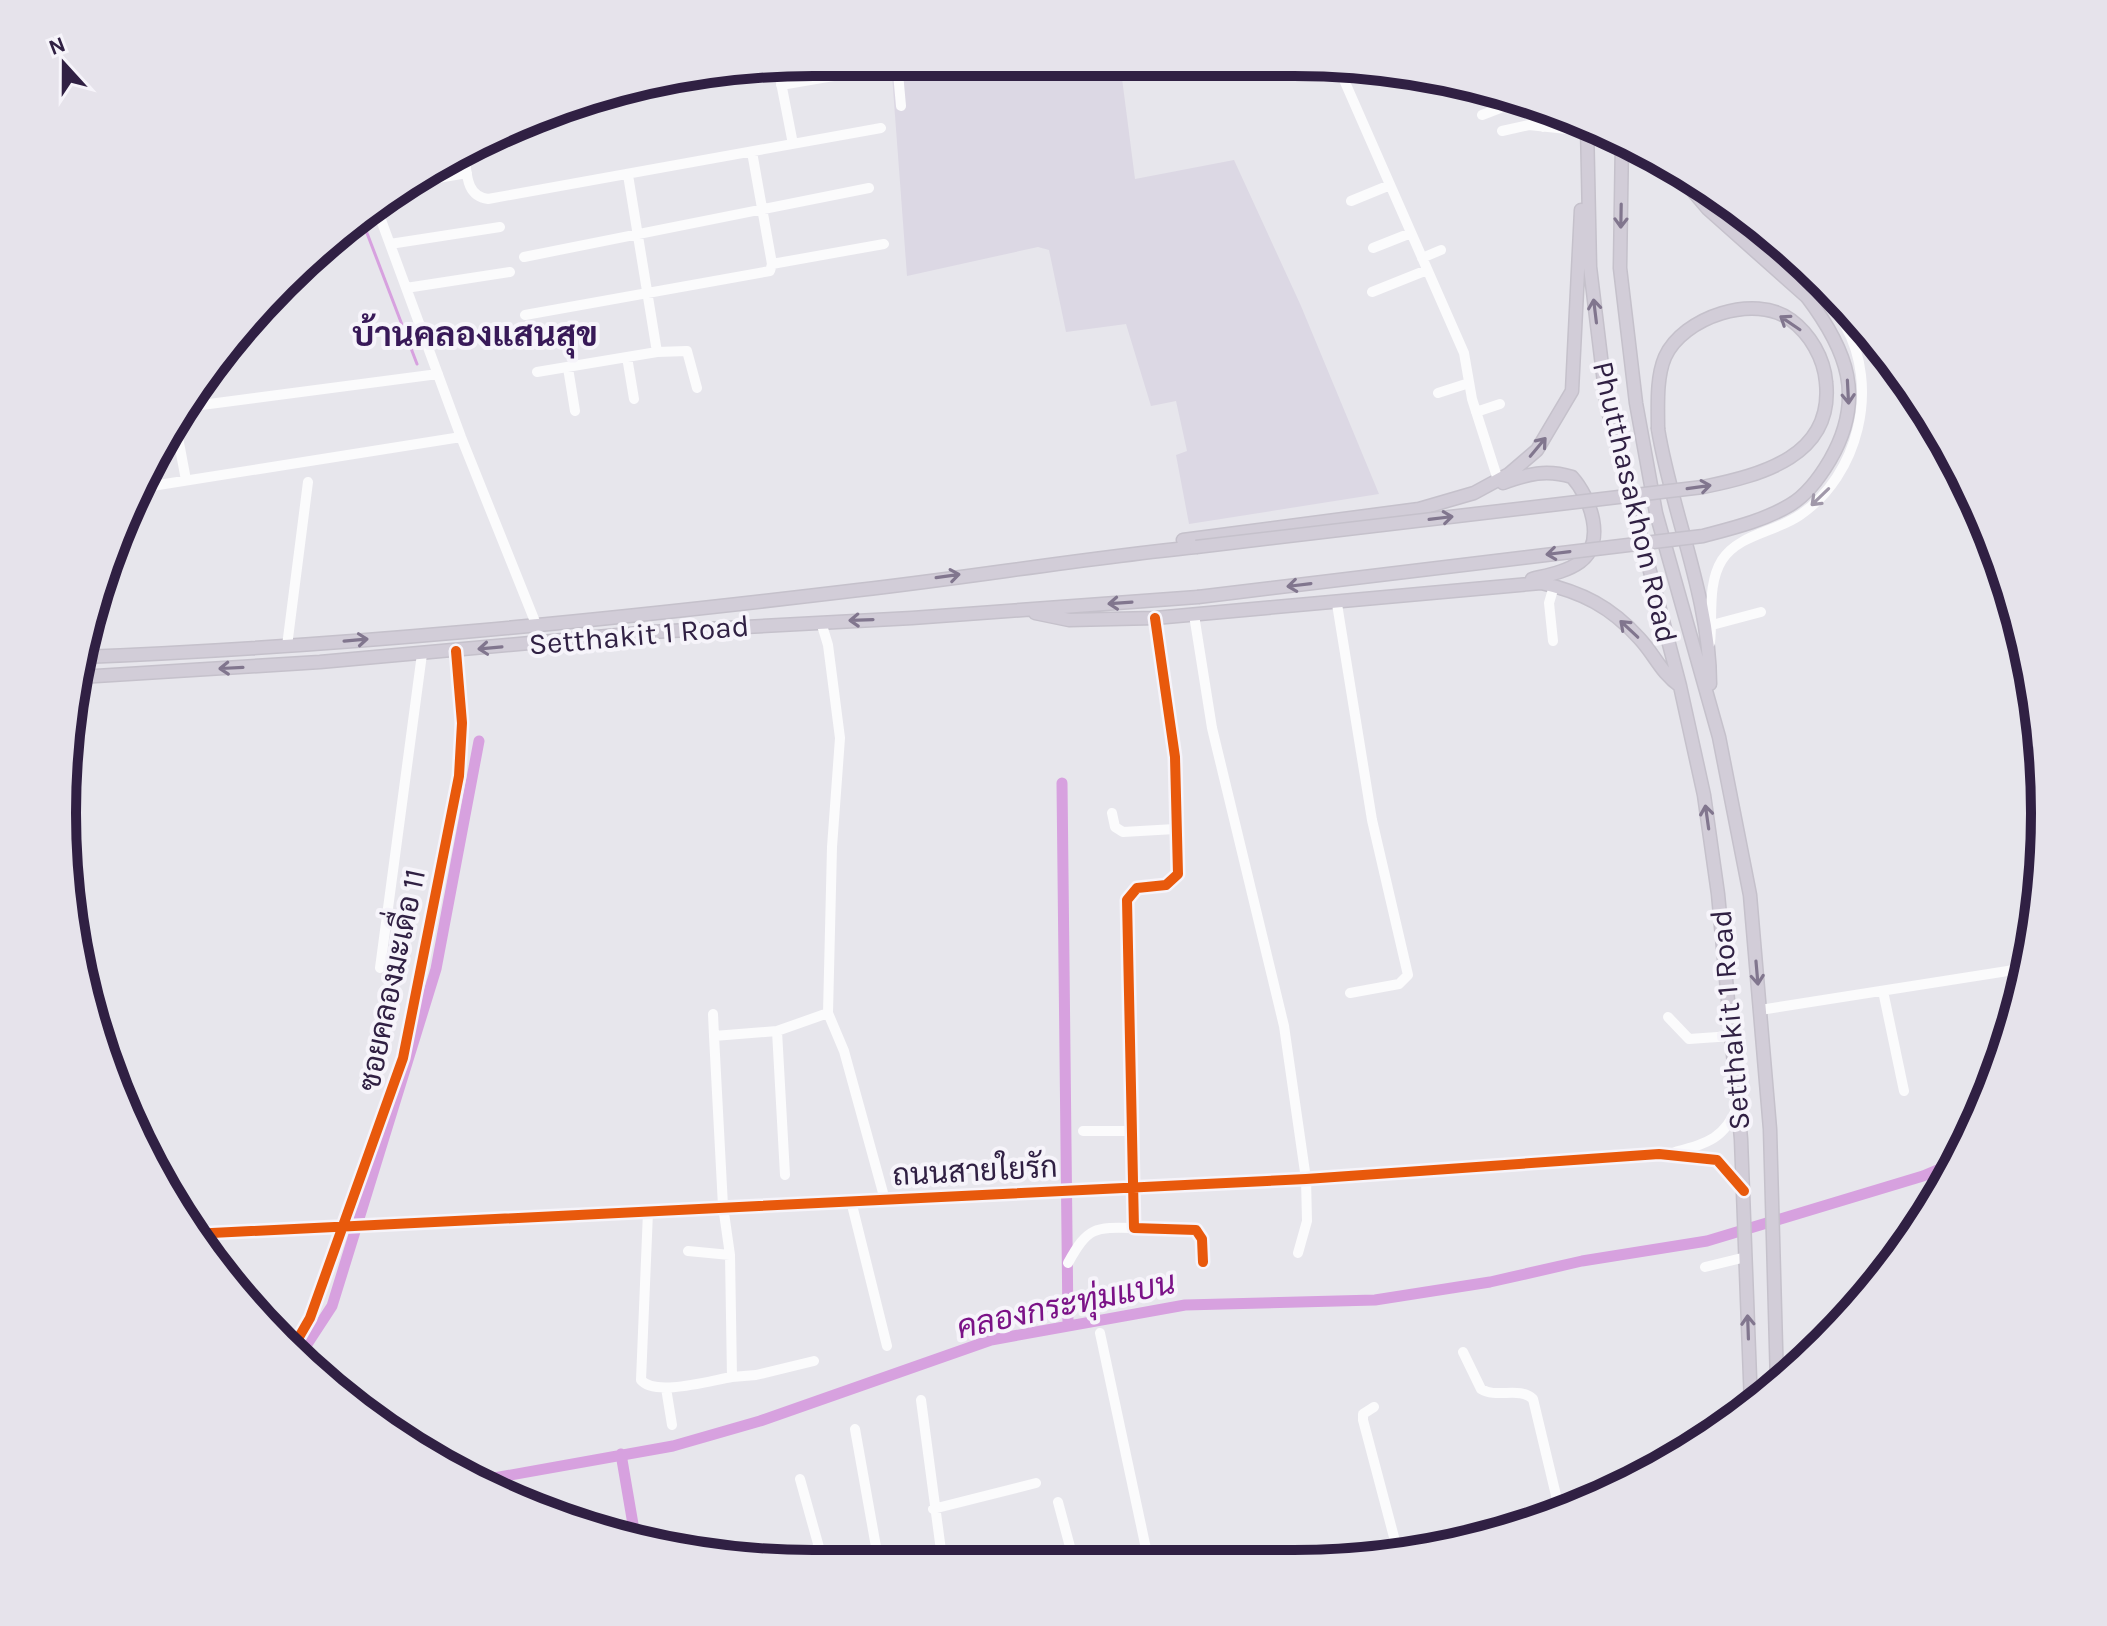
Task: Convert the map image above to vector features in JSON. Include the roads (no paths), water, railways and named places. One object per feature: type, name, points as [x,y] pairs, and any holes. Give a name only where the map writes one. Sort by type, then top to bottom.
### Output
[{"type":"main road","name":"Phutthasakhon Road","points":[[1586,136],[1590,267],[1607,407],[1680,686]]},
{"type":"main road","name":"Phutthasakhon Road","points":[[1622,153],[1620,268],[1636,403],[1656,513],[1710,695]]},
{"type":"main road","points":[[1474,493],[1498,480],[1537,450],[1572,391],[1577,243],[1585,165]]},
{"type":"main road","name":"Setthakit 1 Road","points":[[89,676],[305,664],[651,632],[1026,611],[1198,597],[1703,536],[1752,523],[1792,504],[1819,479],[1838,445],[1849,408],[1847,373],[1834,333],[1807,297],[1697,196]]},
{"type":"main road","name":"Setthakit 1 Road","points":[[93,656],[303,645],[839,593],[1034,566],[1196,547],[1687,489],[1750,477],[1785,461],[1815,436],[1829,405],[1825,369],[1811,340],[1789,318],[1754,308],[1717,313],[1686,329],[1665,356],[1658,393],[1658,429],[1709,651],[1710,695],[1750,895],[1770,1129],[1776,1370]]},
{"type":"main road","points":[[1026,611],[1069,620],[1155,618],[1337,604],[1498,586],[1552,574],[1583,560],[1593,536],[1591,509],[1572,477],[1553,471],[1530,473],[1419,509],[1078,554],[1034,566]]},
{"type":"main road","points":[[1498,586],[1554,586],[1577,591],[1606,607],[1640,639],[1662,673],[1680,686]]},
{"type":"main road","points":[[303,645],[305,664]]},
{"type":"main road","name":"Setthakit 1 Road","points":[[1680,686],[1704,795],[1732,1036],[1745,1209],[1751,1392]]},
{"type":"street","points":[[781,85],[833,76]]},
{"type":"street","points":[[898,76],[901,106]]},
{"type":"street","points":[[780,77],[793,144]]},
{"type":"street","points":[[1343,78],[1464,353],[1476,412],[1498,480]]},
{"type":"street","points":[[1482,115],[1504,107]]},
{"type":"street","points":[[1541,119],[1543,127]]},
{"type":"street","points":[[1502,131],[1564,127]]},
{"type":"street","points":[[466,163],[471,192],[488,199],[881,128]]},
{"type":"street","points":[[525,315],[770,271],[772,264],[752,152]]},
{"type":"street","points":[[440,178],[467,173]]},
{"type":"street","points":[[628,175],[657,352]]},
{"type":"street","points":[[1351,201],[1390,185]]},
{"type":"street","points":[[524,257],[869,188]]},
{"type":"street","points":[[380,217],[461,437],[536,624]]},
{"type":"street","points":[[390,244],[500,227]]},
{"type":"street","points":[[1373,248],[1411,233]]},
{"type":"street","points":[[772,264],[884,244]]},
{"type":"street","points":[[1422,258],[1441,250]]},
{"type":"street","points":[[1372,292],[1427,270]]},
{"type":"street","points":[[406,288],[510,272]]},
{"type":"street","points":[[1709,651],[1712,584],[1728,552],[1800,515],[1830,487],[1851,451],[1863,409],[1861,371],[1842,321]]},
{"type":"street","points":[[537,372],[657,352],[687,351],[697,388]]},
{"type":"street","points":[[627,357],[634,399]]},
{"type":"street","points":[[568,368],[575,411]]},
{"type":"street","points":[[199,405],[438,374]]},
{"type":"street","points":[[1438,393],[1469,383]]},
{"type":"street","points":[[1476,412],[1500,404]]},
{"type":"street","points":[[153,486],[461,437]]},
{"type":"street","points":[[178,439],[186,480]]},
{"type":"street","points":[[287,646],[308,482]]},
{"type":"street","points":[[1553,641],[1549,595],[1554,586]]},
{"type":"street","points":[[1337,604],[1372,820],[1408,975],[1399,984],[1350,993]]},
{"type":"street","points":[[1712,625],[1761,612]]},
{"type":"street","points":[[1194,615],[1212,728],[1284,1026],[1306,1179],[1307,1221],[1298,1253]]},
{"type":"street","points":[[1134,1228],[1127,900],[1137,888],[1166,885],[1176,879],[1175,757],[1155,618]]},
{"type":"street","points":[[821,622],[828,645],[840,738],[832,847],[828,1013],[844,1051],[885,1200]]},
{"type":"street","name":"ซอยคลองมะเดื่อ 11","points":[[298,1339],[310,1318],[400,1070],[444,855],[461,749],[456,651]]},
{"type":"street","points":[[380,968],[422,654]]},
{"type":"street","points":[[1112,813],[1115,827],[1123,832],[1175,829]]},
{"type":"street","points":[[1760,1010],[2014,970]]},
{"type":"street","points":[[1883,991],[1904,1091]]},
{"type":"street","points":[[714,1036],[777,1031],[828,1013]]},
{"type":"street","points":[[713,1014],[723,1206],[730,1255],[732,1377]]},
{"type":"street","points":[[1668,1017],[1689,1039],[1732,1036]]},
{"type":"street","points":[[777,1031],[785,1175]]},
{"type":"street","name":"ถนนสายใยรัก","points":[[208,1233],[1306,1179],[1670,1154],[1709,1144],[1721,1136],[1738,1106]]},
{"type":"street","points":[[1083,1131],[1131,1131]]},
{"type":"street","name":"ถนนสายใยรัก","points":[[1670,1154],[1717,1160],[1744,1191]]},
{"type":"street","points":[[851,1201],[887,1346]]},
{"type":"street","points":[[648,1212],[640,1374],[644,1385],[666,1388],[756,1375],[814,1361]]},
{"type":"street","points":[[1068,1263],[1087,1233],[1103,1227],[1196,1230],[1202,1239],[1203,1262]]},
{"type":"street","points":[[688,1251],[730,1255]]},
{"type":"street","points":[[1705,1267],[1746,1257]]},
{"type":"street","points":[[1100,1333],[1146,1550]]},
{"type":"street","points":[[1463,1352],[1481,1389],[1487,1393],[1529,1395],[1533,1399],[1557,1501]]},
{"type":"street","points":[[666,1388],[672,1425]]},
{"type":"street","points":[[921,1400],[941,1550]]},
{"type":"street","points":[[1374,1407],[1363,1414],[1363,1420],[1396,1543]]},
{"type":"street","points":[[855,1429],[877,1550]]},
{"type":"street","points":[[800,1479],[820,1550]]},
{"type":"street","points":[[933,1509],[1036,1483]]},
{"type":"street","points":[[1058,1502],[1071,1550]]},
{"type":"waterway","points":[[365,227],[417,364]]},
{"type":"waterway","points":[[305,1347],[332,1306],[436,969],[479,741]]},
{"type":"waterway","points":[[1062,783],[1068,1326]]},
{"type":"waterway","name":"คลองกระทุ่มแบน","points":[[495,1478],[673,1446],[760,1421],[991,1340],[1185,1305],[1375,1300],[1490,1282],[1582,1261],[1707,1241],[1939,1169]]},
{"type":"waterway","points":[[621,1454],[634,1528]]},
{"type":"district","name":"บ้านคลองแสนสุข","points":[[475,335]]}]
